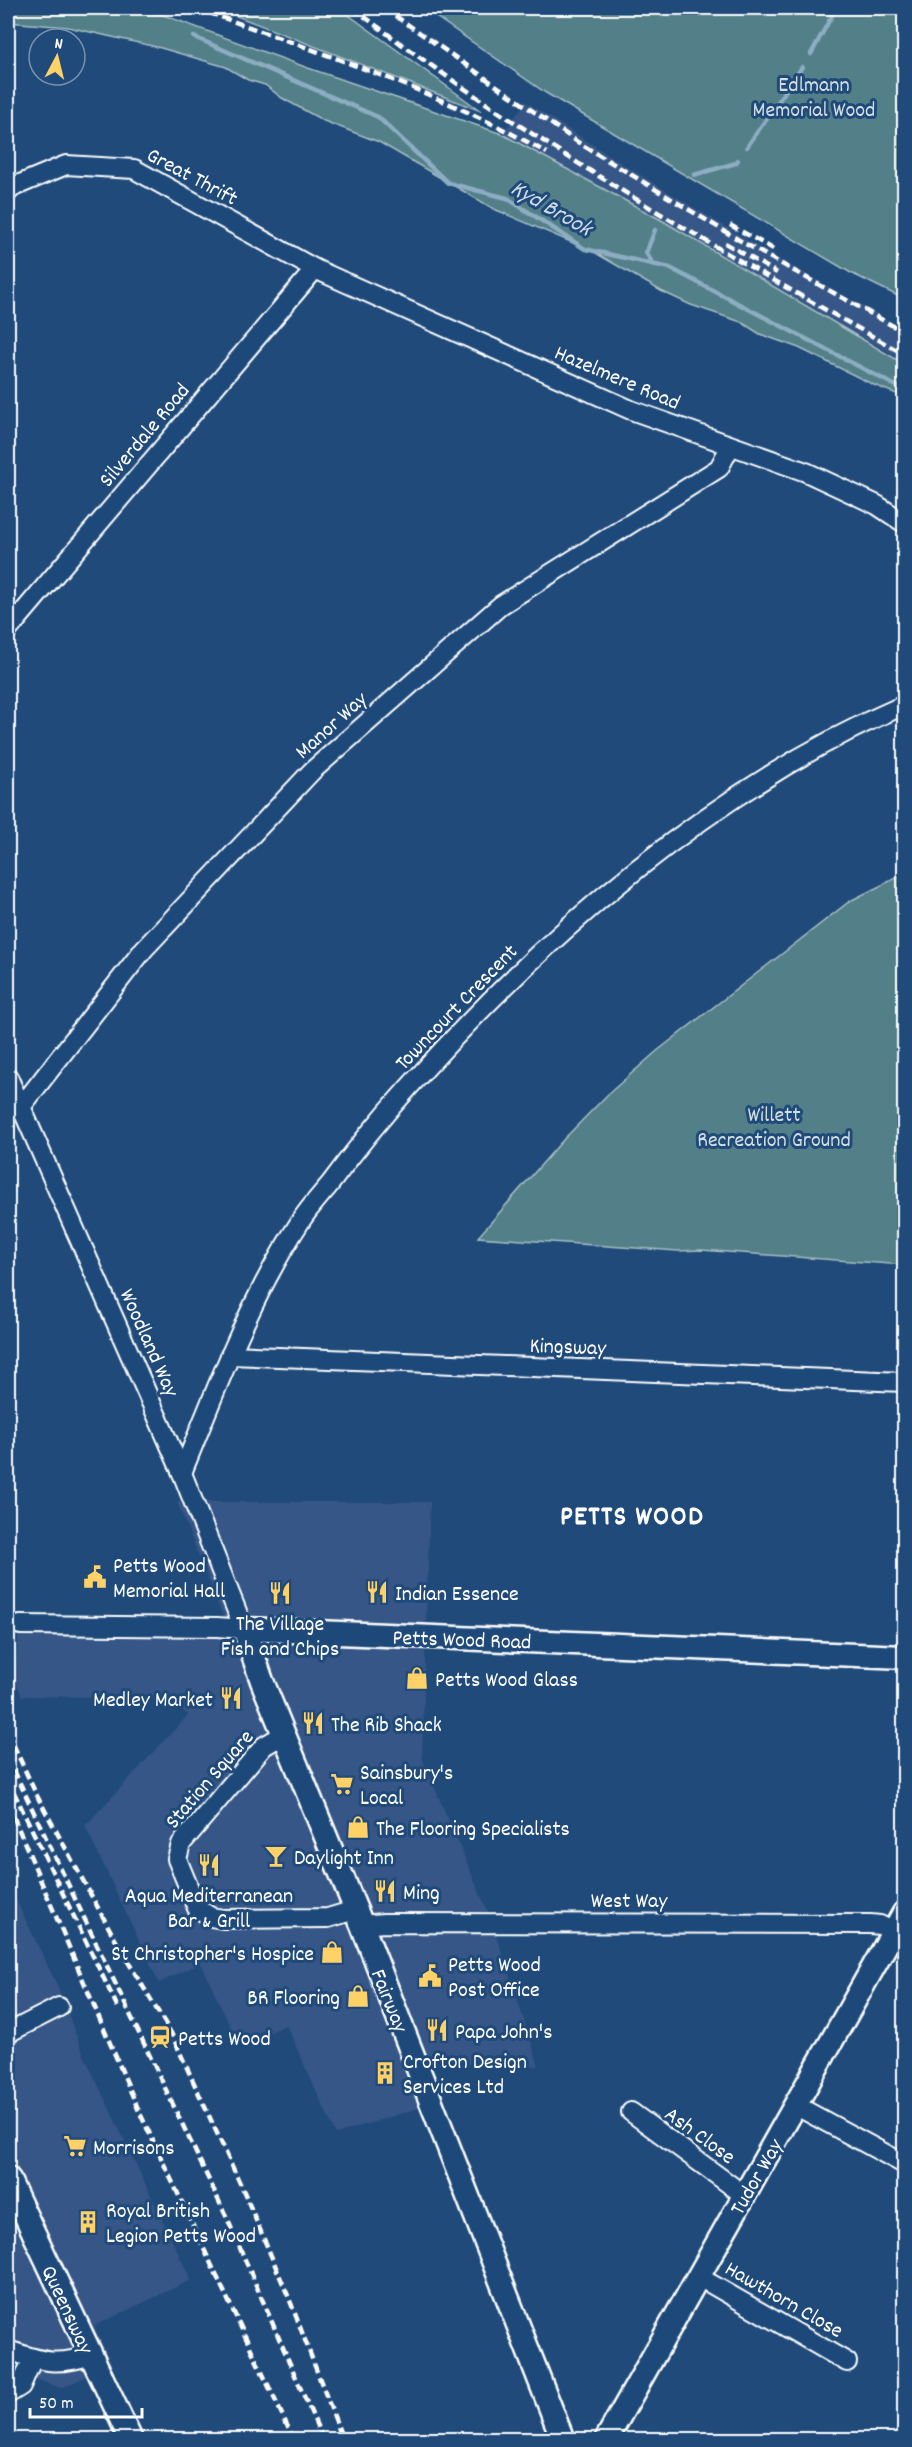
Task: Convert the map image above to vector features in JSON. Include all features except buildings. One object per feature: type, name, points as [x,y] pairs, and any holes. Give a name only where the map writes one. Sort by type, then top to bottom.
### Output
[{"type":"street","name":"Great Thrift","points":[[8,192],[13,187],[66,165],[134,169],[315,269]]},
{"type":"street","name":"Hazelmere Road","points":[[315,269],[631,410],[730,447],[806,472],[877,505],[904,523]]},
{"type":"street","name":"Silverdale Road","points":[[8,630],[315,269]]},
{"type":"street","name":"Manor Way","points":[[21,1107],[144,949],[312,771],[501,605],[719,468],[730,447]]},
{"type":"street","name":"Towncourt Crescent","points":[[182,1473],[230,1355],[261,1290],[300,1221],[372,1129],[449,1042],[513,979],[606,896],[675,840],[745,790],[838,736],[904,705]]},
{"type":"street","name":"Woodland Way","points":[[8,1077],[182,1473],[244,1629]]},
{"type":"street","name":"Kingsway","points":[[230,1355],[904,1382]]},
{"type":"street","name":"Petts Wood Road","points":[[20,1625],[217,1627],[904,1657]]},
{"type":"street","name":"Fairway","points":[[244,1629],[248,1646],[283,1735],[358,1918],[563,2439]]},
{"type":"street","name":"Station Square","points":[[283,1735],[264,1746],[181,1844],[176,1854],[178,1863],[197,1908],[211,1917],[223,1919],[358,1918]]},
{"type":"street","name":"West Way","points":[[358,1918],[384,1923],[900,1926]]},
{"type":"street","name":"Tudor Way","points":[[606,2439],[795,2105],[900,1926]]},
{"type":"street","points":[[8,2033],[59,2007]]},
{"type":"street","points":[[795,2105],[904,2164]]},
{"type":"street","name":"Ash Close","points":[[630,2112],[744,2195]]},
{"type":"street","name":"Queensway","points":[[8,2178],[131,2439]]},
{"type":"street","name":"Hawthorn Close","points":[[699,2277],[847,2362]]},
{"type":"street","points":[[8,2350],[59,2363],[91,2355]]},
{"type":"street","points":[[8,2394],[21,2386],[33,2358]]},
{"type":"shaded area","points":[[526,102],[627,167],[774,256],[904,329],[904,361],[663,221],[502,134]]},
{"type":"shaded area","points":[[177,1502],[430,1502],[422,1758],[491,1919],[539,2066],[428,2063],[444,2100],[336,2134],[286,2025],[239,2046],[201,1963],[159,1983],[85,1826],[188,1715],[169,1698],[22,1696],[14,1678],[19,1630],[228,1629]]},
{"type":"shaded area","points":[[8,1883],[56,1983],[84,2055],[191,2280],[94,2326],[112,2365],[61,2388],[8,2370]]},
{"type":"green space","points":[[8,8],[144,8],[308,68],[502,134],[663,221],[904,364],[904,397],[874,385],[799,348],[760,334],[741,322],[691,305],[661,291],[594,252],[494,209],[379,142],[324,121],[282,98],[265,85],[248,80],[226,67],[161,48],[87,31],[87,27],[8,22]]},
{"type":"green space","points":[[216,8],[339,8],[481,111]]},
{"type":"green space","name":"Edlmann Memorial Wood","points":[[423,8],[904,8],[904,299],[851,273],[546,93]]},
{"type":"green space","name":"Willett Recreation Ground","points":[[904,874],[904,1265],[478,1237],[563,1140],[607,1095],[657,1051],[850,901]]},
{"type":"waterway","points":[[811,54],[836,8]]},
{"type":"waterway","name":"Kyd Brook","points":[[194,37],[378,117],[448,183],[507,198],[585,249],[670,268],[904,390]]},
{"type":"waterway","points":[[747,147],[802,67]]},
{"type":"waterway","points":[[694,175],[736,163],[738,160]]},
{"type":"waterway","points":[[654,265],[646,253],[655,230]]},
{"type":"railway","points":[[196,8],[419,91],[505,130],[547,153]]},
{"type":"railway","points":[[353,8],[486,103],[622,191],[904,354]]},
{"type":"railway","points":[[384,8],[579,143],[744,243],[904,332]]},
{"type":"railway","points":[[730,225],[777,251]]},
{"type":"railway","points":[[725,243],[777,273]]},
{"type":"railway","points":[[8,1733],[36,1794],[121,1950],[171,2033],[244,2192],[289,2298],[343,2440]]},
{"type":"railway","points":[[8,1758],[227,2218],[323,2440]]},
{"type":"railway","points":[[8,1780],[119,2010]]},
{"type":"railway","points":[[8,1804],[139,2111],[294,2440]]},
{"type":"place","name":"Petts Wood Memorial Hall","points":[[95,1577]]},
{"type":"place","name":"Indian Essence","points":[[377,1592]]},
{"type":"place","name":"The Village Fish and Chips","points":[[280,1593]]},
{"type":"place","name":"Petts Wood Glass","points":[[417,1678]]},
{"type":"place","name":"Medley Market","points":[[231,1698]]},
{"type":"place","name":"The Rib Shack","points":[[313,1723]]},
{"type":"place","name":"Sainsbury's Local","points":[[342,1784]]},
{"type":"place","name":"The Flooring Specialists","points":[[358,1827]]},
{"type":"place","name":"Daylight Inn","points":[[276,1856]]},
{"type":"place","name":"Aqua Mediterranean Bar & Grill","points":[[209,1865]]},
{"type":"place","name":"Ming","points":[[385,1891]]},
{"type":"place","name":"St Christopher's Hospice","points":[[332,1952]]},
{"type":"place","name":"Petts Wood Post Office","points":[[430,1976]]},
{"type":"place","name":"BR Flooring","points":[[358,1996]]},
{"type":"place","name":"Papa John's","points":[[437,2030]]},
{"type":"place","name":"Petts Wood","points":[[160,2037]]},
{"type":"place","name":"Crofton Design Services Ltd","points":[[385,2073]]},
{"type":"place","name":"Morrisons","points":[[75,2146]]},
{"type":"place","name":"Royal British Legion Petts Wood","points":[[88,2222]]},
{"type":"district","name":"PETTS WOOD","points":[[632,1514]]}]
